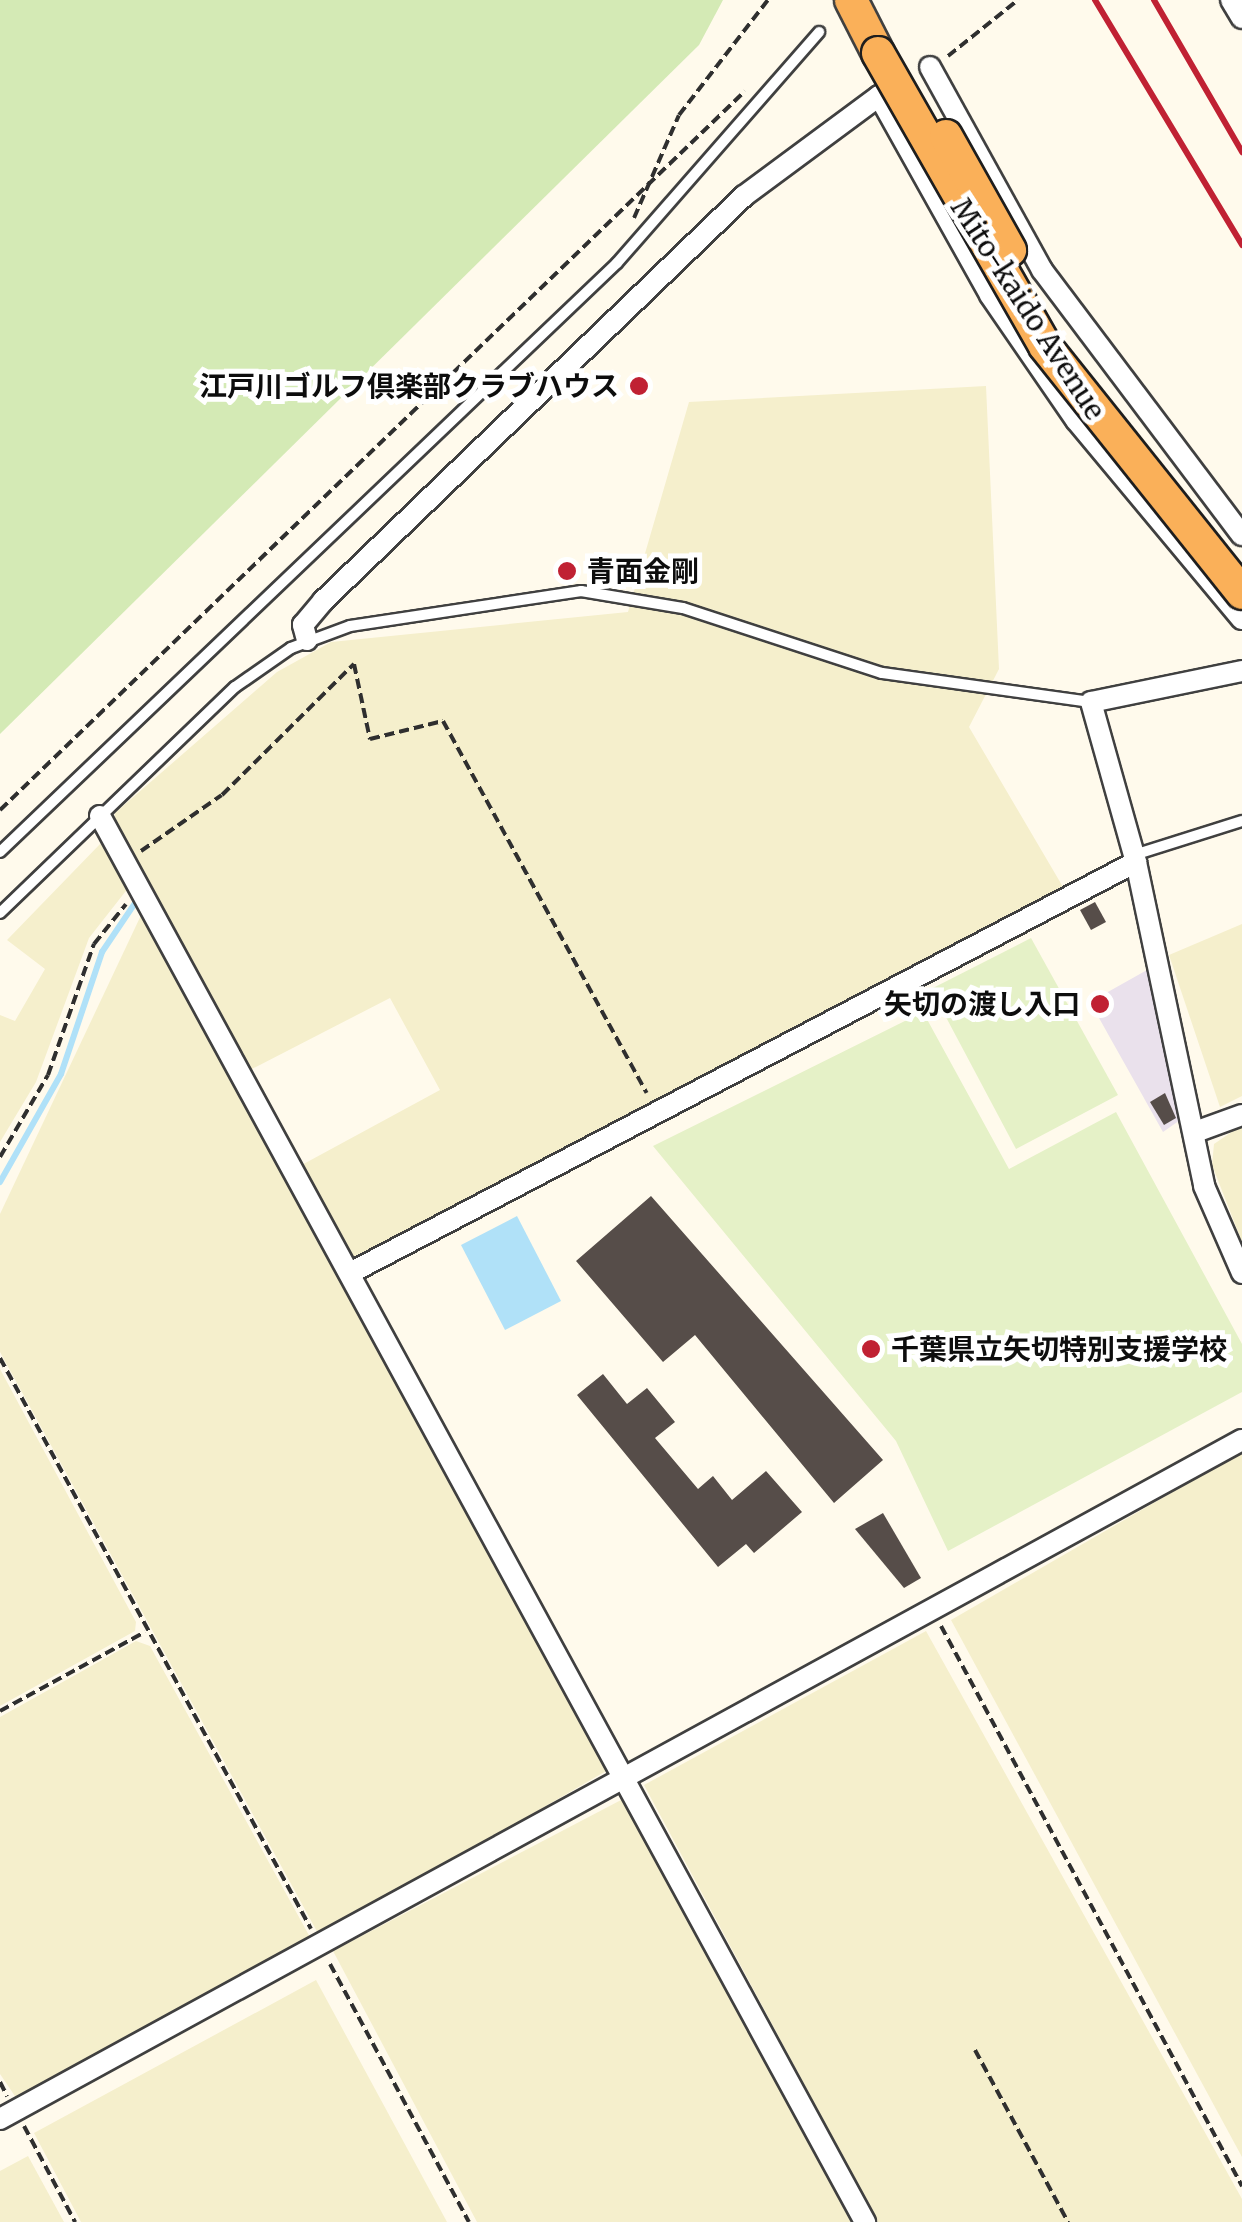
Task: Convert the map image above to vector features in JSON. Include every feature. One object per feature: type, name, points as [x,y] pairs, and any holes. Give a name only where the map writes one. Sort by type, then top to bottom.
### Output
[{"type":"highway","name":"Mito-kaido Avenue","points":[[851,0],[887,49],[1061,332],[1242,560]]},
{"type":"highway","name":"Mito-kaido Avenue","points":[[875,0],[887,49],[1045,346],[1242,592]]},
{"type":"street","points":[[1232,0],[1242,18]]},
{"type":"street","points":[[930,67],[1042,270],[1242,534]]},
{"type":"street","points":[[308,640],[303,625],[323,601],[744,196],[880,96],[990,295],[1076,420],[1242,620]]},
{"type":"street","points":[[1242,671],[1091,702],[1135,858],[1198,1131],[1216,1227],[1242,1273]]},
{"type":"street","points":[[100,816],[866,2222]]},
{"type":"street","points":[[350,1272],[1135,858]]},
{"type":"street","points":[[1198,1131],[1242,1116]]},
{"type":"street","points":[[8,2114],[1242,1440]]},
{"type":"lane","points":[[0,852],[617,264],[818,32]]},
{"type":"lane","points":[[0,913],[234,687],[308,640],[581,590],[683,608],[882,673],[1091,702]]},
{"type":"lane","points":[[1135,858],[1242,821]]},
{"type":"path","points":[[0,810],[646,188],[679,114],[768,0]]},
{"type":"path","points":[[930,67],[1018,0]]},
{"type":"path","points":[[124,861],[222,794],[354,664],[370,740],[443,721],[655,1109]]},
{"type":"path","points":[[0,1157],[48,1075],[94,944],[139,888]]},
{"type":"path","points":[[0,1358],[469,2222]]},
{"type":"path","points":[[932,1609],[1242,2186]]},
{"type":"path","points":[[0,1712],[146,1632]]},
{"type":"path","points":[[975,2050],[1068,2222]]},
{"type":"path","points":[[0,2082],[8,2114],[75,2222]]},
{"type":"shaded area","points":[[986,386],[999,669],[969,727],[1063,887],[349,1263],[298,1167],[440,1090],[390,998],[246,1072],[113,827],[115,813],[277,672],[331,642],[628,612],[689,402]]},
{"type":"shaded area","points":[[102,842],[129,887],[89,938],[36,1082],[0,1142],[0,1015],[15,1021],[45,969],[7,940]]},
{"type":"shaded area","points":[[143,911],[613,1767],[320,1937],[0,1352],[0,1214]]},
{"type":"shaded area","points":[[1242,924],[1242,1096],[1220,1107],[1169,955]]},
{"type":"shaded area","points":[[1147,970],[1183,1118],[1163,1132],[1090,1002]]},
{"type":"shaded area","points":[[1242,1125],[1242,1242],[1212,1165],[1214,1144]]},
{"type":"shaded area","points":[[0,1369],[136,1622],[135,1631],[0,1706]]},
{"type":"shaded area","points":[[1242,1452],[1242,2157],[951,1620]]},
{"type":"shaded area","points":[[926,1631],[1242,2199],[1242,2222],[878,2222],[644,1785]]},
{"type":"shaded area","points":[[136,1641],[150,1646],[311,1939],[19,2102],[0,2074],[0,1717]]},
{"type":"shaded area","points":[[623,1799],[851,2222],[477,2222],[333,1951]]},
{"type":"shaded area","points":[[316,1980],[447,2222],[81,2222],[34,2133]]},
{"type":"shaded area","points":[[28,2156],[64,2222],[0,2222],[0,2171]]},
{"type":"green space","points":[[0,0],[723,0],[699,45],[0,734]]},
{"type":"green space","points":[[1031,938],[1118,1095],[1016,1149],[931,989]]},
{"type":"green space","points":[[923,1012],[1009,1169],[1116,1112],[1242,1344],[1242,1392],[948,1551],[896,1441],[653,1146]]},
{"type":"water","points":[[517,1216],[561,1301],[505,1330],[461,1245]]},
{"type":"building","points":[[1095,902],[1106,922],[1091,930],[1080,910]]},
{"type":"building","points":[[1165,1093],[1176,1118],[1164,1125],[1150,1102]]},
{"type":"building","points":[[651,1196],[883,1460],[834,1503],[695,1335],[663,1362],[576,1261]]},
{"type":"building","points":[[603,1374],[627,1404],[647,1388],[675,1422],[655,1438],[698,1489],[713,1476],[732,1500],[766,1471],[802,1512],[754,1553],[746,1544],[718,1567],[577,1395]]},
{"type":"building","points":[[883,1513],[921,1578],[904,1588],[855,1529]]},
{"type":"waterway","points":[[0,1182],[61,1074],[102,952],[135,903]]},
{"type":"railway","points":[[1095,0],[1242,245]]},
{"type":"railway","points":[[1154,0],[1242,152]]},
{"type":"place","name":"江戸川ゴルフ倶楽部クラブハウス","points":[[639,386]]},
{"type":"place","name":"青面金剛","points":[[567,571]]},
{"type":"place","name":"矢切の渡し入口","points":[[1100,1004]]},
{"type":"place","name":"千葉県立矢切特別支援学校","points":[[871,1349]]}]
